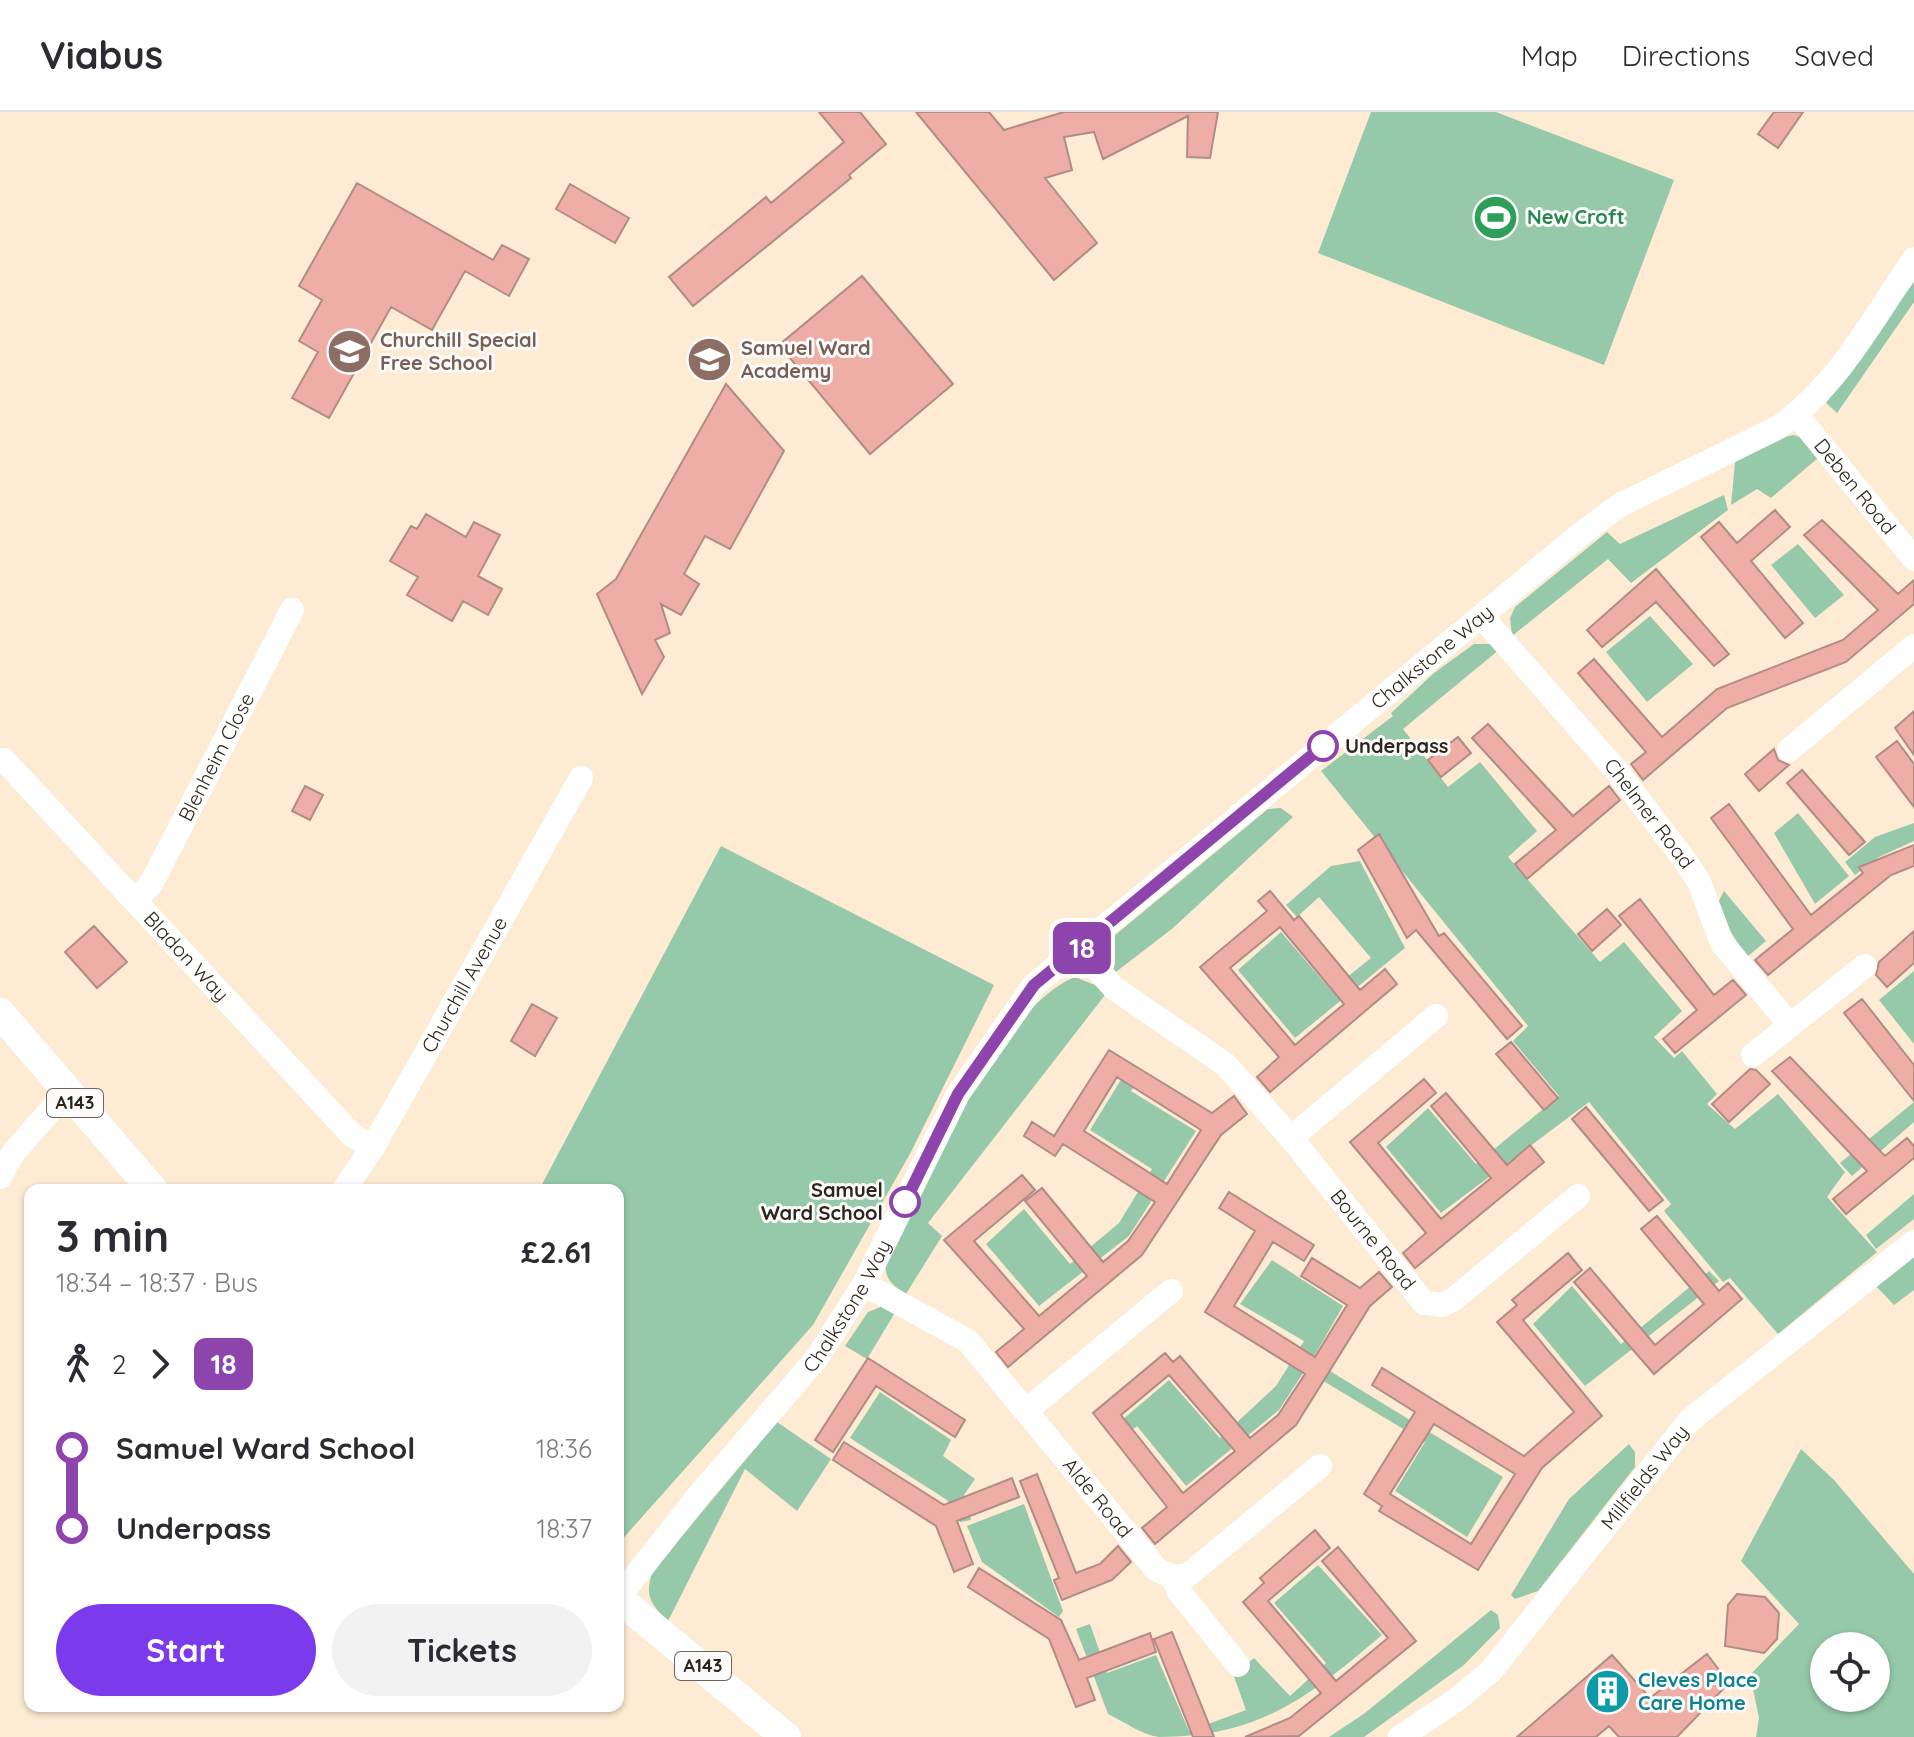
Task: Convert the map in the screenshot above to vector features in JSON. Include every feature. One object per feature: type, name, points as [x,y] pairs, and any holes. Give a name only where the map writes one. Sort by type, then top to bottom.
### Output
[{"type":"main road","name":"A143","points":[[0,1013],[148,1184]]},
{"type":"main road","name":"A143","points":[[624,1603],[779,1735]]},
{"type":"street","name":"Chalkstone Way","points":[[624,1590],[699,1495],[817,1358],[864,1284],[976,1065],[1034,985],[1620,505],[1779,427],[1797,415],[1826,386],[1914,259]]},
{"type":"street","name":"Deben Road","points":[[1797,415],[1914,559]]},
{"type":"street","name":"Blenheim Close","points":[[136,899],[151,884],[292,610]]},
{"type":"street","name":"Chelmer Road","points":[[1482,617],[1616,770],[1687,863],[1699,882],[1722,943],[1790,1025]]},
{"type":"street","points":[[1789,750],[1914,646]]},
{"type":"street","name":"Bladon Way","points":[[4,760],[352,1135],[373,1147]]},
{"type":"street","name":"Churchill Avenue","points":[[348,1184],[373,1147],[581,778]]},
{"type":"street","name":"Bourne Road","points":[[1080,949],[1114,988],[1226,1065],[1291,1138],[1424,1303],[1442,1305],[1454,1299],[1578,1196]]},
{"type":"street","points":[[1753,1055],[1865,966]]},
{"type":"street","points":[[1291,1138],[1436,1016]]},
{"type":"street","points":[[0,1177],[13,1153],[66,1093]]},
{"type":"street","name":"Millfields Way","points":[[1400,1737],[1455,1701],[1491,1671],[1690,1420],[1914,1242]]},
{"type":"street","name":"Alde Road","points":[[864,1284],[968,1341],[1157,1570],[1174,1577],[1178,1590],[1238,1665]]},
{"type":"street","points":[[1027,1410],[1171,1291]]},
{"type":"street","points":[[1174,1577],[1188,1575],[1320,1466]]},
{"type":"green space","name":"New Croft","points":[[1371,112],[1496,112],[1674,180],[1604,365],[1318,253]]},
{"type":"green space","points":[[1914,282],[1914,302],[1837,413],[1826,403]]},
{"type":"green space","points":[[1794,435],[1808,440],[1818,458],[1771,498],[1757,489],[1731,505],[1735,462],[1779,438]]},
{"type":"green space","points":[[1724,495],[1728,510],[1631,583],[1608,559],[1512,636],[1510,618],[1515,607],[1607,532],[1620,544]]},
{"type":"green space","points":[[1798,544],[1844,595],[1815,618],[1771,565]]},
{"type":"green space","points":[[1650,616],[1693,664],[1647,702],[1606,652]]},
{"type":"green space","points":[[1474,644],[1494,644],[1500,649],[1403,729],[1448,787],[1480,762],[1537,831],[1508,857],[1600,962],[1624,942],[1682,1011],[1654,1037],[1674,1058],[1682,1051],[1717,1094],[1707,1104],[1735,1129],[1778,1094],[1845,1172],[1827,1197],[1877,1252],[1778,1334],[1730,1278],[1723,1282],[1664,1211],[1671,1204],[1589,1102],[1441,1213],[1386,1147],[1428,1108],[1476,1164],[1559,1096],[1513,1041],[1528,1026],[1321,771],[1393,716],[1391,713],[1434,673]]},
{"type":"green space","points":[[1281,808],[1293,817],[1173,928],[1112,975],[1105,958],[1114,936],[1268,809]]},
{"type":"green space","points":[[1798,813],[1849,876],[1815,904],[1774,833]]},
{"type":"green space","points":[[1914,823],[1914,841],[1879,857],[1855,875],[1845,862],[1875,837]]},
{"type":"green space","points":[[721,846],[994,985],[911,1152],[813,1325],[624,1537],[624,1184],[542,1184]]},
{"type":"green space","points":[[1360,861],[1405,948],[1295,1038],[1238,970],[1281,932],[1331,990],[1371,958],[1319,897],[1297,917],[1286,905],[1331,866]]},
{"type":"green space","points":[[1724,891],[1766,941],[1747,957],[1715,908]]},
{"type":"green space","points":[[1914,971],[1914,1044],[1879,1000]]},
{"type":"green space","points":[[1075,977],[1095,985],[1105,995],[928,1223],[942,1236],[906,1294],[889,1279],[886,1258],[943,1144],[992,1060],[1019,1023],[1047,995]]},
{"type":"green space","points":[[1130,1065],[1143,1071],[1131,1091],[1196,1131],[1129,1236],[1039,1306],[986,1244],[1024,1209],[1070,1264],[1119,1223],[1152,1169],[1090,1130]]},
{"type":"green space","points":[[1914,1102],[1914,1122],[1852,1176],[1840,1163]]},
{"type":"green space","points":[[1914,1194],[1914,1219],[1876,1249],[1866,1235]]},
{"type":"green space","points":[[1914,1253],[1914,1290],[1894,1305],[1875,1285]]},
{"type":"green space","points":[[1272,1260],[1343,1306],[1312,1360],[1503,1477],[1467,1537],[1395,1491],[1425,1442],[1305,1370],[1279,1410],[1186,1486],[1137,1426],[1116,1442],[1109,1431],[1169,1380],[1220,1438],[1276,1386],[1304,1341],[1240,1304]]},
{"type":"green space","points":[[1709,1271],[1719,1281],[1585,1386],[1533,1324],[1572,1286],[1621,1344]]},
{"type":"green space","points":[[883,1306],[896,1311],[867,1359],[845,1346],[868,1312]]},
{"type":"green space","points":[[880,1392],[951,1440],[943,1456],[975,1479],[964,1495],[971,1520],[960,1522],[947,1500],[850,1438]]},
{"type":"green space","points":[[777,1422],[831,1459],[797,1511],[745,1469],[668,1621],[650,1598],[653,1571]]},
{"type":"green space","points":[[1629,1444],[1635,1452],[1635,1467],[1538,1591],[1515,1599],[1511,1595],[1569,1499]]},
{"type":"green space","points":[[1801,1449],[1834,1480],[1914,1574],[1914,1737],[1756,1737],[1759,1718],[1750,1675],[1799,1624],[1741,1561]]},
{"type":"green space","points":[[1024,1504],[1063,1611],[1059,1617],[982,1562],[967,1526]]},
{"type":"green space","points":[[1318,1565],[1382,1635],[1307,1694],[1256,1721],[1195,1735],[1153,1736],[1108,1714],[1076,1629],[1090,1624],[1107,1673],[1156,1655],[1189,1731],[1246,1710],[1233,1674],[1254,1658],[1290,1696],[1326,1663],[1274,1603]]},
{"type":"green space","points":[[1491,1610],[1498,1615],[1500,1628],[1464,1665],[1364,1737],[1329,1737],[1365,1713]]},
{"type":"building","points":[[819,112],[860,112],[886,144],[849,175],[851,178],[693,306],[669,277],[766,197],[771,203],[844,142]]},
{"type":"building","points":[[916,112],[989,112],[1004,130],[1064,112],[1218,112],[1210,158],[1187,157],[1188,116],[1103,159],[1094,132],[1064,137],[1072,170],[1045,178],[1097,243],[1054,280]]},
{"type":"building","points":[[1774,112],[1803,112],[1778,148],[1758,134]]},
{"type":"building","points":[[357,183],[493,260],[502,245],[529,259],[509,296],[465,271],[432,330],[391,307],[329,418],[292,398],[318,352],[299,341],[322,300],[299,286]]},
{"type":"building","points":[[570,184],[629,218],[615,243],[556,209]]},
{"type":"building","points":[[862,276],[953,384],[870,454],[779,345]]},
{"type":"building","points":[[726,384],[784,451],[730,549],[705,536],[684,574],[699,584],[681,615],[661,604],[670,633],[655,640],[664,657],[642,694],[597,594],[616,579]]},
{"type":"building","points":[[1775,510],[1790,527],[1751,561],[1803,623],[1785,638],[1701,537],[1719,522],[1737,543]]},
{"type":"building","points":[[426,514],[466,537],[474,522],[500,535],[478,576],[502,589],[488,615],[463,601],[452,621],[407,595],[418,577],[390,561],[411,526],[417,529]]},
{"type":"building","points":[[1822,520],[1898,594],[1914,580],[1914,604],[1846,662],[1727,708],[1643,780],[1631,764],[1646,752],[1578,673],[1594,659],[1662,737],[1717,689],[1843,640],[1878,610],[1804,535]]},
{"type":"building","points":[[1656,569],[1729,654],[1714,666],[1656,602],[1602,647],[1587,630]]},
{"type":"building","points":[[1914,711],[1914,755],[1895,728]]},
{"type":"building","points":[[1488,724],[1573,816],[1609,786],[1620,800],[1527,879],[1515,864],[1556,830],[1472,738]]},
{"type":"building","points":[[1458,737],[1471,753],[1441,777],[1428,760]]},
{"type":"building","points":[[1897,741],[1914,764],[1914,807],[1876,757]]},
{"type":"building","points":[[1774,749],[1778,760],[1789,765],[1759,791],[1745,774]]},
{"type":"building","points":[[1802,770],[1865,842],[1849,855],[1787,783]]},
{"type":"building","points":[[305,786],[323,795],[310,820],[292,811]]},
{"type":"building","points":[[1729,804],[1811,915],[1863,873],[1859,867],[1914,845],[1914,866],[1891,875],[1768,975],[1755,960],[1793,929],[1711,818]]},
{"type":"building","points":[[1379,834],[1439,936],[1444,933],[1522,1026],[1507,1039],[1416,930],[1407,938],[1358,850]]},
{"type":"building","points":[[1270,891],[1294,920],[1299,916],[1360,990],[1385,969],[1397,984],[1270,1092],[1257,1077],[1279,1057],[1200,967],[1267,911],[1258,901]],"holes":[[[1280,927],[1344,1004],[1295,1045],[1230,968]]]},
{"type":"building","points":[[1640,899],[1714,995],[1733,980],[1746,995],[1675,1053],[1663,1039],[1697,1010],[1619,916]]},
{"type":"building","points":[[1607,909],[1621,925],[1592,951],[1578,934]]},
{"type":"building","points":[[94,926],[127,962],[97,988],[65,952]]},
{"type":"building","points":[[1914,931],[1914,963],[1887,987],[1876,975],[1879,962]]},
{"type":"building","points":[[1862,999],[1914,1065],[1914,1101],[1844,1013]]},
{"type":"building","points":[[532,1004],[557,1018],[535,1056],[511,1041]]},
{"type":"building","points":[[1511,1042],[1558,1098],[1544,1110],[1496,1054]]},
{"type":"building","points":[[1109,1050],[1212,1113],[1234,1096],[1247,1114],[1221,1135],[1142,1255],[1008,1367],[996,1352],[1024,1329],[944,1240],[1022,1175],[1035,1190],[974,1241],[1039,1316],[1087,1276],[1025,1201],[1042,1188],[1103,1262],[1128,1241],[1155,1202],[1063,1144],[1055,1156],[1024,1136],[1032,1122],[1054,1136]],"holes":[[[1117,1077],[1201,1130],[1167,1184],[1084,1131]]]},
{"type":"building","points":[[1790,1057],[1885,1156],[1907,1138],[1914,1146],[1914,1158],[1846,1214],[1833,1199],[1867,1171],[1772,1071]]},
{"type":"building","points":[[1750,1069],[1756,1070],[1770,1084],[1729,1122],[1712,1104]]},
{"type":"building","points":[[1424,1079],[1436,1093],[1378,1143],[1441,1219],[1491,1178],[1431,1106],[1446,1093],[1507,1165],[1530,1145],[1544,1162],[1415,1268],[1403,1253],[1426,1233],[1350,1142]]},
{"type":"building","points":[[1586,1107],[1663,1200],[1649,1211],[1572,1119]]},
{"type":"building","points":[[1229,1192],[1314,1245],[1304,1261],[1273,1242],[1234,1306],[1315,1357],[1347,1305],[1301,1276],[1312,1258],[1360,1288],[1379,1272],[1392,1287],[1370,1306],[1296,1425],[1155,1544],[1142,1528],[1167,1507],[1093,1413],[1165,1353],[1173,1362],[1180,1356],[1250,1438],[1278,1415],[1305,1374],[1205,1312],[1255,1231],[1219,1208]],"holes":[[[1169,1375],[1235,1451],[1183,1493],[1121,1415]]]},
{"type":"building","points":[[1657,1216],[1719,1291],[1728,1283],[1742,1299],[1654,1374],[1574,1282],[1590,1268],[1655,1345],[1704,1304],[1641,1229]]},
{"type":"building","points":[[1568,1253],[1582,1270],[1523,1320],[1602,1416],[1542,1468],[1478,1570],[1379,1511],[1382,1506],[1364,1494],[1415,1412],[1372,1385],[1382,1368],[1524,1456],[1574,1412],[1497,1322],[1517,1305],[1512,1300]],"holes":[[[1434,1424],[1515,1474],[1471,1544],[1390,1494]]]},
{"type":"building","points":[[868,1358],[965,1420],[955,1437],[876,1386],[833,1452],[815,1440]]},
{"type":"building","points":[[844,1442],[944,1505],[1012,1478],[1019,1497],[957,1521],[973,1564],[954,1572],[936,1526],[833,1460]]},
{"type":"building","points":[[1037,1474],[1076,1573],[1100,1564],[1118,1546],[1131,1562],[1112,1580],[1062,1600],[1054,1580],[1059,1578],[1020,1481]]},
{"type":"building","points":[[1315,1530],[1330,1548],[1268,1601],[1336,1681],[1388,1638],[1322,1561],[1338,1547],[1416,1641],[1299,1736],[1245,1737],[1290,1718],[1321,1693],[1243,1602],[1264,1583],[1260,1578]]},
{"type":"building","points":[[979,1568],[1061,1620],[1079,1660],[1150,1633],[1156,1652],[1087,1678],[1095,1700],[1076,1707],[1049,1639],[968,1587]]},
{"type":"building","points":[[1737,1594],[1765,1597],[1779,1613],[1777,1639],[1764,1653],[1725,1646],[1728,1605]]},
{"type":"building","points":[[1172,1632],[1214,1737],[1193,1737],[1154,1639]]},
{"type":"building","name":"Cleves Place Care Home","points":[[1707,1654],[1729,1683],[1677,1737],[1619,1737],[1609,1726],[1596,1737],[1517,1737],[1612,1655],[1650,1698]]},
{"type":"bus line","name":"18","points":[[905,1202],[958,1094],[1034,985],[1323,746]]},
{"type":"place","name":"New Croft","points":[[1496,217]]},
{"type":"place","name":"Churchill Special Free School","points":[[349,351]]},
{"type":"place","name":"Samuel Ward Academy","points":[[710,359]]},
{"type":"place","name":"Underpass","points":[[1323,746]]},
{"type":"place","name":"Samuel Ward School","points":[[905,1202]]},
{"type":"place","name":"Cleves Place Care Home","points":[[1607,1691]]}]
